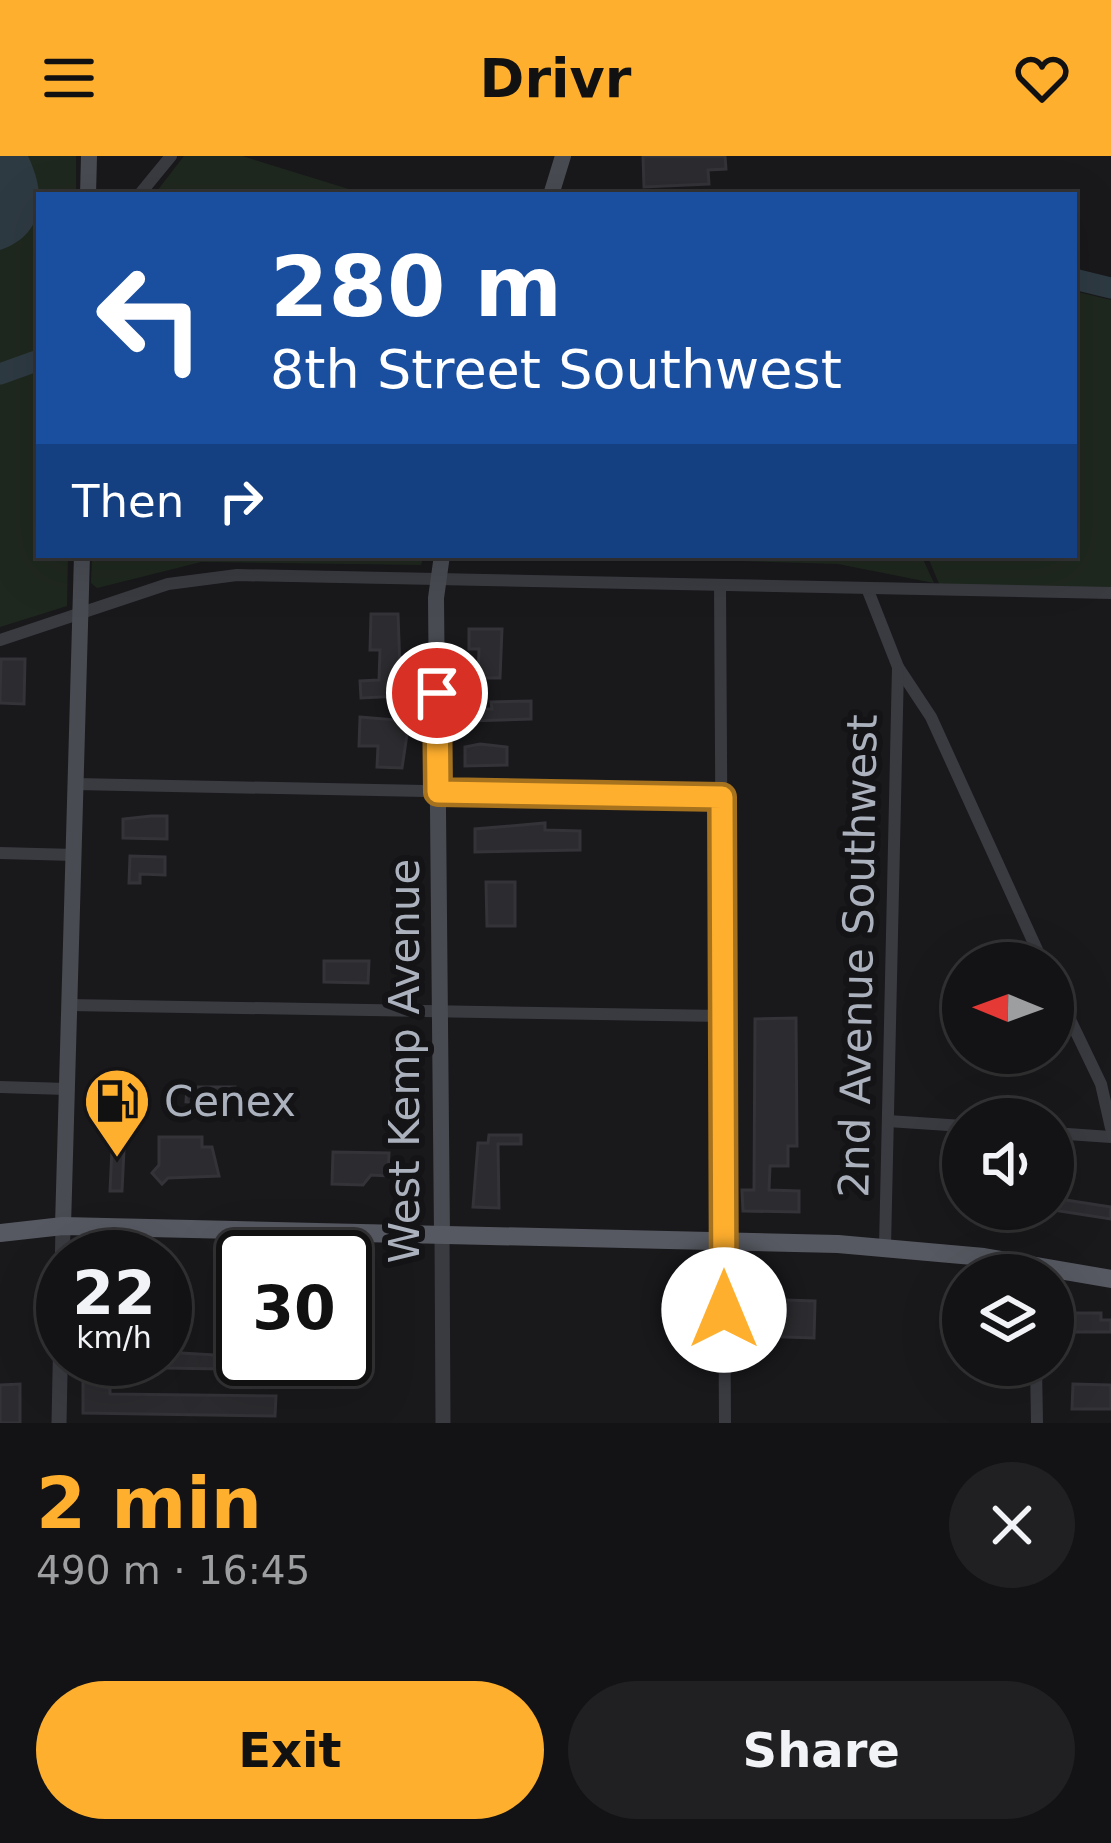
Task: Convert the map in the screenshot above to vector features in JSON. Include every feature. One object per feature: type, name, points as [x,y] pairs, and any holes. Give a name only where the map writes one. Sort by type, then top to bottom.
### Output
[{"type":"main road","points":[[88,192],[89,156]]},
{"type":"main road","points":[[552,192],[563,156]]},
{"type":"main road","points":[[63,1226],[82,558]]},
{"type":"main road","name":"West Kemp Avenue","points":[[441,558],[437,578],[442,1235]]},
{"type":"main road","points":[[0,1233],[63,1226],[724,1241],[885,1247],[942,1256]]},
{"type":"main road","points":[[1074,1275],[1111,1279]]},
{"type":"street","points":[[141,192],[171,156]]},
{"type":"street","points":[[0,640],[168,584],[220,575],[1111,593]]},
{"type":"street","points":[[720,585],[724,1423]]},
{"type":"street","points":[[867,588],[898,667],[932,717],[1033,942]]},
{"type":"street","name":"2nd Avenue Southwest","points":[[885,1247],[898,667]]},
{"type":"street","points":[[76,784],[722,797]]},
{"type":"street","points":[[0,853],[75,855]]},
{"type":"street","points":[[69,1005],[722,1016]]},
{"type":"street","points":[[1074,1028],[1101,1084],[1111,1128]]},
{"type":"street","points":[[0,1087],[67,1089]]},
{"type":"street","points":[[888,1120],[942,1124]]},
{"type":"street","points":[[1074,1134],[1111,1137]]},
{"type":"street","points":[[59,1423],[63,1226]]},
{"type":"street","name":"West Kemp Avenue","points":[[442,1235],[443,1423]]},
{"type":"street","points":[[1036,1386],[1037,1423]]},
{"type":"shaded area","points":[[0,156],[76,156],[76,192],[36,192],[36,558],[68,558],[67,606],[0,627]]},
{"type":"shaded area","points":[[0,156],[28,156],[38,185],[36,217],[26,235],[0,250]]},
{"type":"shaded area","points":[[184,156],[242,156],[358,192],[156,192]]},
{"type":"shaded area","points":[[1077,292],[1111,300],[1111,589],[940,586],[928,558],[1077,558]]},
{"type":"shaded area","points":[[92,558],[423,558],[421,565],[201,562],[97,588],[91,583]]},
{"type":"shaded area","points":[[646,558],[922,558],[934,583],[838,564]]},
{"type":"building","points":[[643,156],[725,156],[726,169],[708,170],[709,184],[644,187]]},
{"type":"building","points":[[371,614],[398,614],[401,696],[361,698],[360,681],[379,680],[380,650],[370,650]]},
{"type":"building","points":[[469,629],[502,629],[500,678],[478,678],[479,649],[469,649]]},
{"type":"building","points":[[1,659],[25,659],[24,704],[0,703]]},
{"type":"building","points":[[531,701],[531,719],[468,721],[468,709],[492,709],[491,702]]},
{"type":"building","points":[[360,717],[409,721],[402,768],[377,767],[378,746],[359,746]]},
{"type":"building","points":[[465,747],[507,747],[507,765],[465,766]]},
{"type":"building","points":[[167,816],[167,839],[123,838],[123,819]]},
{"type":"building","points":[[545,823],[545,830],[580,831],[580,850],[475,852],[475,829]]},
{"type":"building","points":[[130,856],[165,857],[165,875],[140,874],[140,883],[129,883]]},
{"type":"building","points":[[486,882],[515,882],[515,926],[487,926]]},
{"type":"building","points":[[324,961],[369,961],[368,983],[324,982]]},
{"type":"building","points":[[796,1018],[797,1146],[788,1146],[788,1166],[770,1166],[769,1190],[799,1191],[799,1212],[743,1211],[742,1190],[754,1190],[755,1019]]},
{"type":"building","points":[[187,1087],[235,1087],[234,1106],[186,1102]]},
{"type":"building","name":"Cenex","points":[[113,1128],[125,1129],[122,1191],[110,1191]]},
{"type":"building","points":[[489,1135],[521,1135],[521,1144],[498,1144],[499,1208],[473,1207],[478,1143],[488,1143]]},
{"type":"building","points":[[159,1137],[202,1137],[202,1147],[212,1147],[219,1176],[168,1178],[162,1184],[152,1173],[159,1165]]},
{"type":"building","points":[[333,1152],[389,1153],[388,1176],[371,1175],[363,1185],[332,1184]]},
{"type":"building","points":[[1074,1201],[1111,1207],[1111,1219],[1074,1213]]},
{"type":"building","points":[[755,1299],[815,1301],[814,1338],[753,1336]]},
{"type":"building","points":[[1074,1313],[1101,1313],[1101,1320],[1111,1320],[1111,1332],[1074,1332]]},
{"type":"building","points":[[192,1354],[216,1355],[216,1369],[192,1368]]},
{"type":"building","points":[[20,1384],[20,1423],[0,1423],[0,1385]]},
{"type":"building","points":[[1074,1384],[1111,1385],[1111,1409],[1072,1409]]},
{"type":"building","points":[[83,1386],[110,1386],[110,1394],[276,1396],[275,1416],[83,1413]]},
{"type":"waterway","points":[[1077,280],[1111,288]]},
{"type":"waterway","points":[[0,374],[36,361]]},
{"type":"place","name":"Cenex","points":[[117,1160]]},
{"type":"route","points":[[437,693],[438,792],[722,797],[724,1310]]}]
